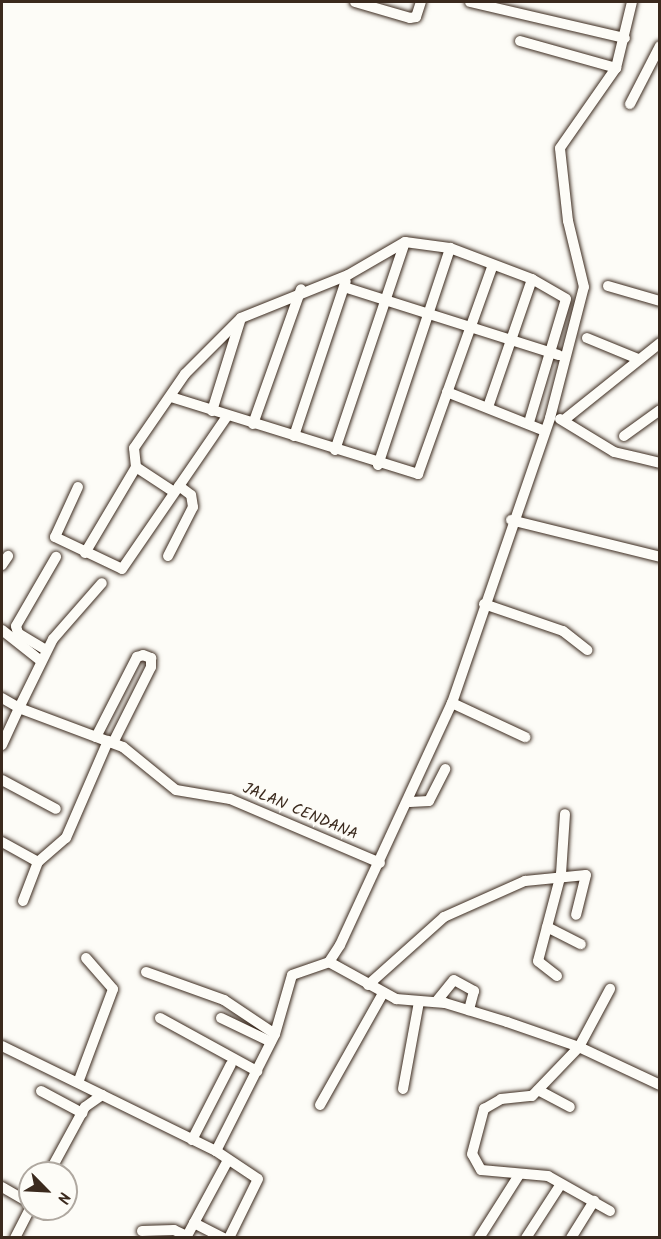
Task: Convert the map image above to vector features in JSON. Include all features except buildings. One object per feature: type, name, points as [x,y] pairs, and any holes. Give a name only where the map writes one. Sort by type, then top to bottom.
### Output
[{"type":"street","points":[[355,2],[410,18],[416,17],[421,2]]},
{"type":"street","points":[[470,2],[625,38]]},
{"type":"street","points":[[216,1151],[273,1038],[292,975],[329,962],[410,802],[452,703],[511,520],[550,418],[584,287],[558,155],[568,132],[616,68],[632,2]]},
{"type":"street","points":[[520,41],[616,68]]},
{"type":"street","points":[[630,104],[656,67],[660,46]]},
{"type":"street","points":[[336,450],[405,243]]},
{"type":"street","points":[[85,553],[136,467],[134,448],[196,358],[241,318],[301,289],[348,274],[405,243],[450,248],[532,279],[566,299],[552,352],[529,422]]},
{"type":"street","points":[[378,465],[450,248]]},
{"type":"street","points":[[171,397],[378,465],[418,474],[493,265]]},
{"type":"street","points":[[294,436],[348,274]]},
{"type":"street","points":[[488,407],[532,279]]},
{"type":"street","points":[[608,286],[660,301]]},
{"type":"street","points":[[344,287],[470,324],[567,358]]},
{"type":"street","points":[[253,424],[301,289]]},
{"type":"street","points":[[212,411],[241,318]]},
{"type":"street","points":[[587,338],[638,359]]},
{"type":"street","points":[[564,420],[660,343]]},
{"type":"street","points":[[447,392],[529,422],[545,431]]},
{"type":"street","points":[[624,436],[660,410]]},
{"type":"street","points":[[78,487],[54,533],[85,553],[122,569],[227,416]]},
{"type":"street","points":[[550,418],[564,420],[614,452],[660,463]]},
{"type":"street","points":[[136,467],[191,495],[193,507],[168,556]]},
{"type":"street","points":[[511,520],[660,557]]},
{"type":"street","points":[[46,650],[18,633],[16,626],[56,557]]},
{"type":"street","points":[[2,745],[46,650],[102,583]]},
{"type":"street","points":[[484,604],[563,631],[587,650]]},
{"type":"street","points":[[2,630],[41,661]]},
{"type":"street","points":[[23,901],[38,862],[64,841],[110,742],[151,667],[151,658],[143,655],[137,657],[96,737]]},
{"type":"street","name":"JALAN CENDANA","points":[[2,698],[19,708],[110,742],[142,758],[176,790],[230,798],[380,863]]},
{"type":"street","points":[[452,703],[525,737]]},
{"type":"street","points":[[410,802],[429,801],[445,769]]},
{"type":"street","points":[[2,780],[56,809]]},
{"type":"street","points":[[557,976],[539,963],[561,874],[565,814]]},
{"type":"street","points":[[2,842],[38,862]]},
{"type":"street","points":[[368,984],[444,917],[484,896],[561,874],[586,875],[576,915]]},
{"type":"street","points":[[547,927],[581,944]]},
{"type":"street","points":[[79,1080],[113,989],[86,958]]},
{"type":"street","points":[[329,962],[383,993],[419,1002],[436,1002],[469,1010],[579,1047],[660,1085]]},
{"type":"street","points":[[146,972],[224,1000],[273,1038]]},
{"type":"street","points":[[436,1002],[454,980],[474,991],[469,1010]]},
{"type":"street","points":[[610,989],[579,1047],[529,1099],[495,1100],[476,1127],[472,1154],[477,1168],[548,1176],[610,1211]]},
{"type":"street","points":[[320,1105],[383,993]]},
{"type":"street","points":[[403,1089],[419,1002]]},
{"type":"street","points":[[160,1018],[256,1071]]},
{"type":"street","points":[[221,1018],[273,1038]]},
{"type":"street","points":[[2,1046],[79,1080],[102,1095],[216,1151],[258,1179],[229,1238]]},
{"type":"street","points":[[192,1140],[231,1064]]},
{"type":"street","points":[[538,1090],[570,1107]]},
{"type":"street","points":[[41,1091],[82,1113]]},
{"type":"street","points":[[56,1161],[82,1113],[102,1095]]},
{"type":"street","points":[[142,1231],[174,1230],[187,1236],[228,1160]]},
{"type":"street","points":[[479,1238],[519,1174]]},
{"type":"street","points":[[526,1238],[561,1184]]},
{"type":"street","points":[[2,1187],[18,1196]]},
{"type":"street","points":[[571,1238],[594,1201]]},
{"type":"street","points":[[15,1238],[24,1221]]},
{"type":"street","points":[[194,1223],[224,1238]]}]
